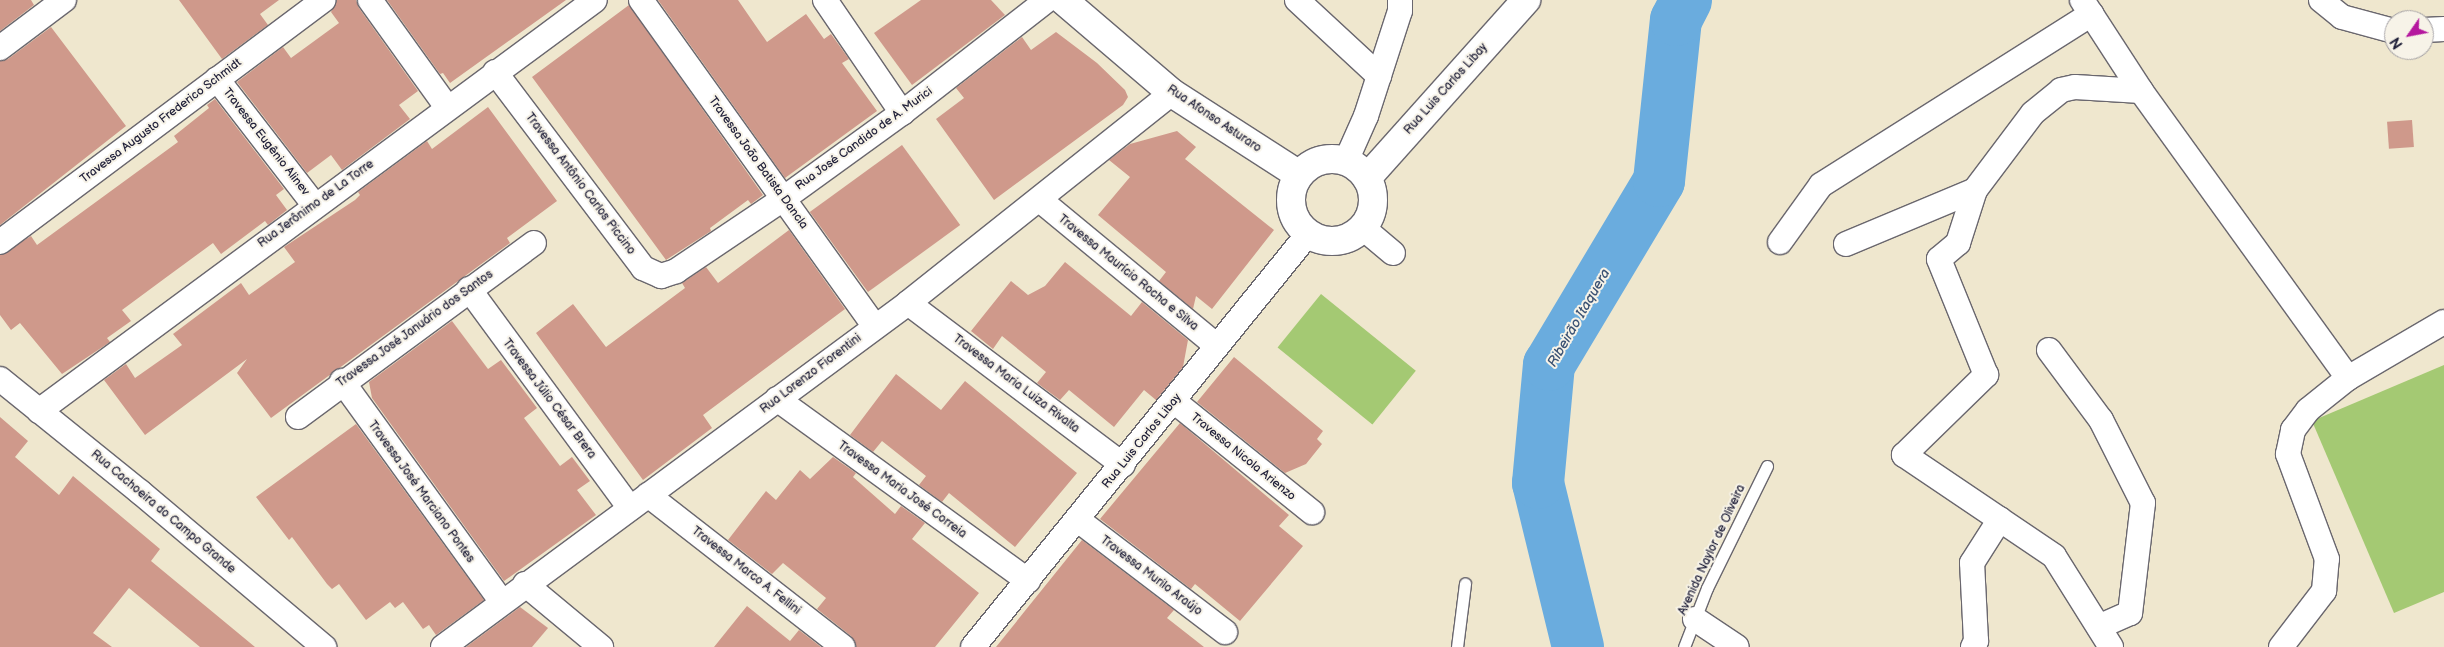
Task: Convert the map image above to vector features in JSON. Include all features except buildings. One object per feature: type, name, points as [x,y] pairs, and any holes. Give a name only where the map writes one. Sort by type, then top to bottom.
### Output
[{"type":"street","points":[[0,48],[64,0]]},
{"type":"street","name":"Travessa Augusto Frederico Schmidt","points":[[0,242],[324,0]]},
{"type":"street","points":[[370,0],[447,107]]},
{"type":"street","name":"Rua Jerônimo de La Torre","points":[[39,411],[447,107],[595,0]]},
{"type":"street","name":"Travessa João Batista Dancla","points":[[640,0],[874,326]]},
{"type":"street","points":[[825,0],[902,113]]},
{"type":"street","name":"Rua José Candido de A. Murici","points":[[676,271],[783,199],[902,113],[1047,0]]},
{"type":"street","name":"Rua Afonso Asturaro","points":[[1063,0],[1172,93],[1299,175]]},
{"type":"street","points":[[1297,0],[1379,76]]},
{"type":"street","points":[[1357,170],[1320,160],[1299,175],[1293,187],[1292,213],[1308,234],[1322,240],[1337,242],[1363,228],[1373,204],[1357,170],[1379,76],[1400,11],[1400,0]]},
{"type":"street","name":"Rua Luis Carlos Libay","points":[[1357,170],[1526,0]]},
{"type":"street","points":[[2321,0],[2342,17],[2384,28]]},
{"type":"street","points":[[1780,242],[1821,185],[2087,7],[2142,91],[2348,378]]},
{"type":"street","name":"Travessa Antônio Carlos Piccino","points":[[495,72],[642,268],[661,276],[676,271]]},
{"type":"street","name":"Travessa Eugênio Alinev","points":[[217,79],[315,206]]},
{"type":"street","points":[[2111,647],[2054,556],[1904,455],[1986,375],[1939,259],[1958,243],[1975,190],[2033,113],[2061,90],[2074,87],[2142,91]]},
{"type":"street","name":"Rua Lorenzo Fiorentini","points":[[444,647],[525,584],[639,502],[874,326],[908,303],[1040,200],[1172,93]]},
{"type":"street","points":[[1846,244],[1975,190]]},
{"type":"street","name":"Travessa Maurício Rocha e Silva","points":[[1040,200],[1216,345]]},
{"type":"street","points":[[1363,228],[1393,253]]},
{"type":"street","name":"Rua Luis Carlos Libay","points":[[973,647],[1175,402],[1216,345],[1308,234]]},
{"type":"street","name":"Travessa José Januário dos Santos","points":[[298,417],[342,381],[534,243]]},
{"type":"street","name":"Travessa Júlio César Brera","points":[[469,289],[639,502]]},
{"type":"street","name":"Travessa Maria Luiza Rivalta","points":[[908,303],[1123,465]]},
{"type":"street","points":[[2281,647],[2324,591],[2327,559],[2288,454],[2293,430],[2308,410],[2348,378],[2444,322]]},
{"type":"street","points":[[2049,350],[2101,420],[2142,503],[2130,613],[2099,627]]},
{"type":"street","name":"Rua Cachoeira do Campo Grande","points":[[0,380],[324,647]]},
{"type":"street","name":"Travessa José Marciano Pontes","points":[[342,381],[502,602]]},
{"type":"street","name":"Travessa Maria José Correia","points":[[777,399],[1028,581]]},
{"type":"street","name":"Travessa Nicola Arienzo","points":[[1175,402],[1312,512]]},
{"type":"street","name":"Travessa Marco A. Fellini","points":[[639,502],[843,647]]},
{"type":"street","name":"Travessa Murilo Araújo","points":[[1078,520],[1226,632]]},
{"type":"street","points":[[1973,647],[1976,641],[1972,563],[2000,520]]},
{"type":"street","points":[[525,584],[601,647]]},
{"type":"street","points":[[1695,619],[1737,647]]},
{"type":"lane","name":"Avenida Naylor de Oliveira","points":[[1684,647],[1695,619],[1767,466]]},
{"type":"lane","points":[[1457,647],[1464,584]]},
{"type":"green space","points":[[1321,294],[1416,371],[1372,424],[1278,348]]},
{"type":"green space","points":[[2444,365],[2444,592],[2394,613],[2312,421]]},
{"type":"waterway","name":"Ribeirão Itaquera","points":[[1578,647],[1538,483],[1549,365],[1659,181],[1676,20],[1686,0]]}]
